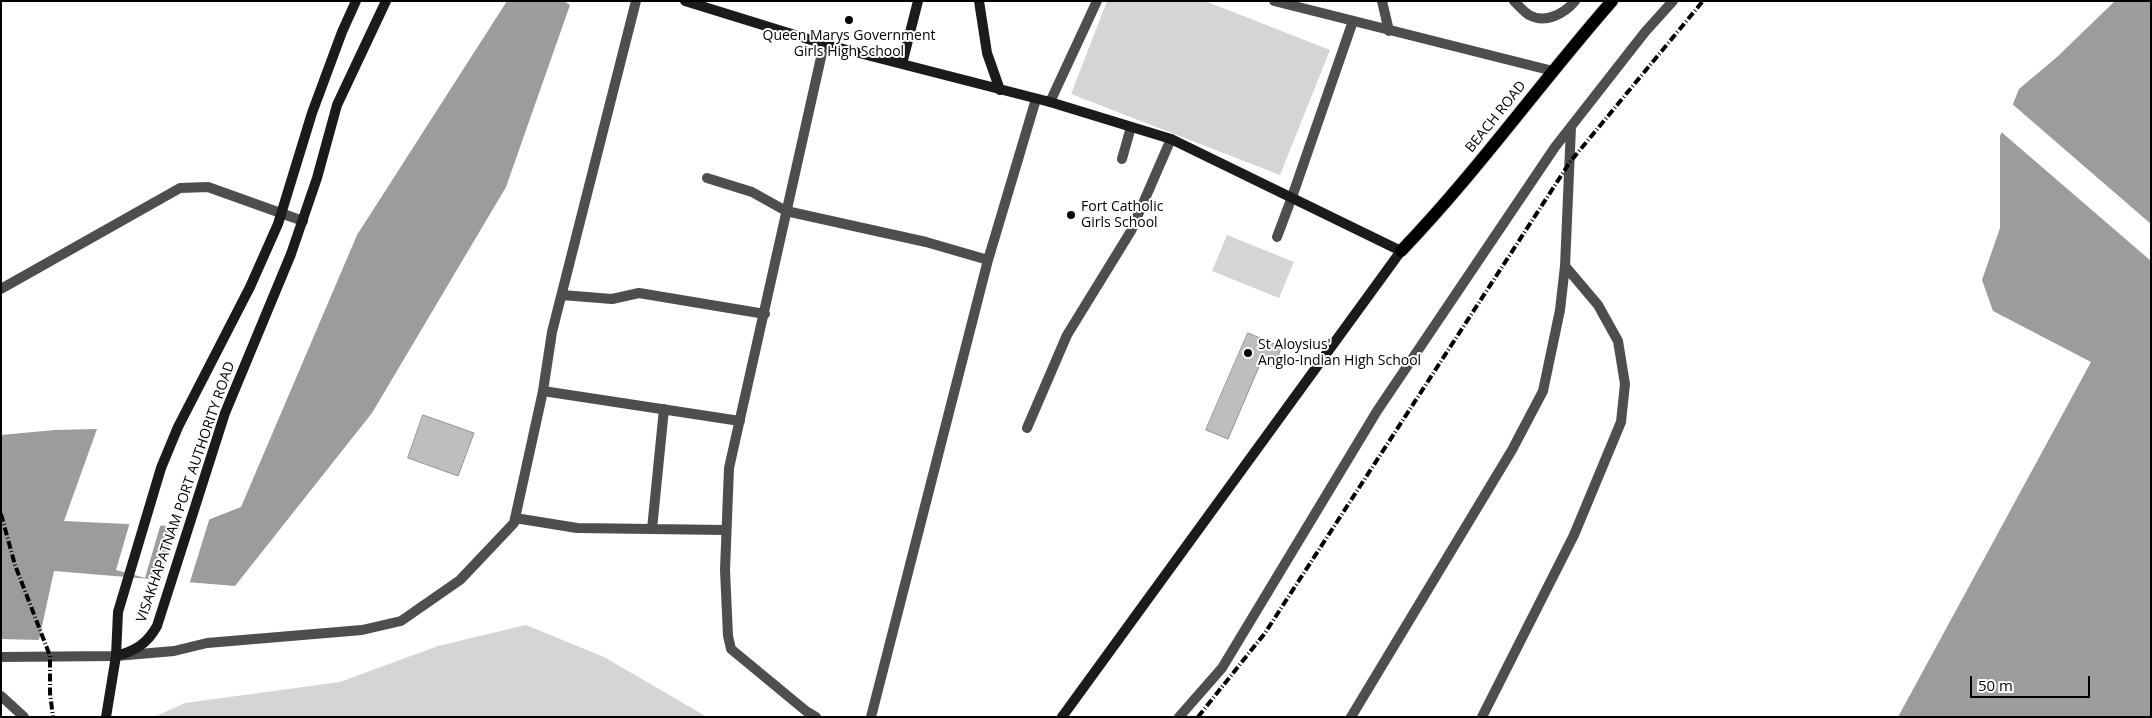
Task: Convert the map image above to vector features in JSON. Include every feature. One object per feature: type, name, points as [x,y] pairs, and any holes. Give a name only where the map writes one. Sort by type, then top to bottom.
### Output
[{"type":"main road","name":"VISAKHAPATNAM PORT AUTHORITY ROAD","points":[[356,1],[342,32],[312,113],[281,213],[250,287],[169,445],[118,612],[116,656],[132,652],[144,644],[157,626],[235,385],[303,221],[337,105],[386,1]]},
{"type":"main road","points":[[686,1],[824,44],[1050,102],[1170,139],[1401,251],[1062,717]]},
{"type":"main road","points":[[902,64],[918,1]]},
{"type":"main road","points":[[979,1],[987,53],[1000,90]]},
{"type":"main road","name":"BEACH ROAD","points":[[1401,251],[1436,215],[1612,1]]},
{"type":"main road","points":[[106,717],[116,656]]},
{"type":"street","points":[[1,657],[116,656],[174,651],[206,643],[362,630],[401,621],[460,580],[514,523],[543,391],[552,332],[636,1]]},
{"type":"street","points":[[1050,102],[1097,1]]},
{"type":"street","points":[[1274,1],[1553,71]]},
{"type":"street","points":[[1382,1],[1389,31]]},
{"type":"street","points":[[1514,1],[1530,15],[1549,19],[1568,10],[1575,1]]},
{"type":"street","points":[[1179,717],[1222,668],[1377,411],[1555,147],[1645,32],[1673,1]]},
{"type":"street","points":[[1277,237],[1353,22]]},
{"type":"street","points":[[816,717],[791,700],[731,649],[728,636],[725,570],[729,468],[824,44]]},
{"type":"street","points":[[871,717],[988,260],[1036,99]]},
{"type":"street","points":[[1122,159],[1131,127]]},
{"type":"street","points":[[1351,717],[1534,411],[1543,391],[1560,310],[1565,266],[1571,127]]},
{"type":"street","points":[[1028,428],[1067,335],[1131,231],[1170,139]]},
{"type":"street","points":[[707,178],[752,192],[786,211],[926,242],[988,260]]},
{"type":"street","points":[[1,289],[180,188],[208,187],[303,221]]},
{"type":"street","points":[[1482,717],[1574,535],[1621,422],[1625,384],[1618,342],[1598,305],[1565,266]]},
{"type":"street","points":[[562,295],[612,299],[639,293],[765,314]]},
{"type":"street","points":[[543,391],[740,421]]},
{"type":"street","points":[[652,529],[664,409]]},
{"type":"street","points":[[514,518],[577,528],[726,530]]},
{"type":"street","points":[[1,696],[24,717]]},
{"type":"shaded area","points":[[507,1],[564,1],[570,5],[506,187],[372,413],[235,586],[54,571],[39,640],[1,639],[1,435],[55,430],[97,429],[64,521],[190,527],[241,507],[357,235]]},
{"type":"shaded area","points":[[1107,1],[1205,1],[1330,50],[1280,175],[1071,94]]},
{"type":"shaded area","points":[[2115,1],[2151,1],[2151,717],[1898,717],[2091,362],[1993,311],[1982,280],[2000,228],[2000,136],[2019,89],[2057,57]]},
{"type":"shaded area","points":[[1227,235],[1294,262],[1279,298],[1212,271]]},
{"type":"shaded area","points":[[526,625],[604,657],[707,717],[154,717],[185,703],[340,682],[438,646]]},
{"type":"pier","points":[[2011,103],[2151,224],[2151,261],[1999,130]]},
{"type":"pier","points":[[210,517],[189,585],[158,582],[176,524],[190,525]]},
{"type":"pier","points":[[130,522],[161,523],[145,578],[116,570]]},
{"type":"building","points":[[1248,333],[1282,347],[1273,367],[1261,362],[1228,439],[1206,430]]},
{"type":"building","points":[[423,415],[474,433],[458,476],[408,458]]},
{"type":"railway","points":[[1198,717],[1265,633],[1570,162],[1703,1]]},
{"type":"railway","points":[[1,514],[15,565],[50,656],[50,693],[53,717]]},
{"type":"place","name":"Queen Marys Government Girls High School","points":[[849,20]]},
{"type":"place","name":"Fort Catholic Girls School","points":[[1071,215]]},
{"type":"place","name":"St Aloysius' Anglo-Indian High School","points":[[1248,353]]}]
